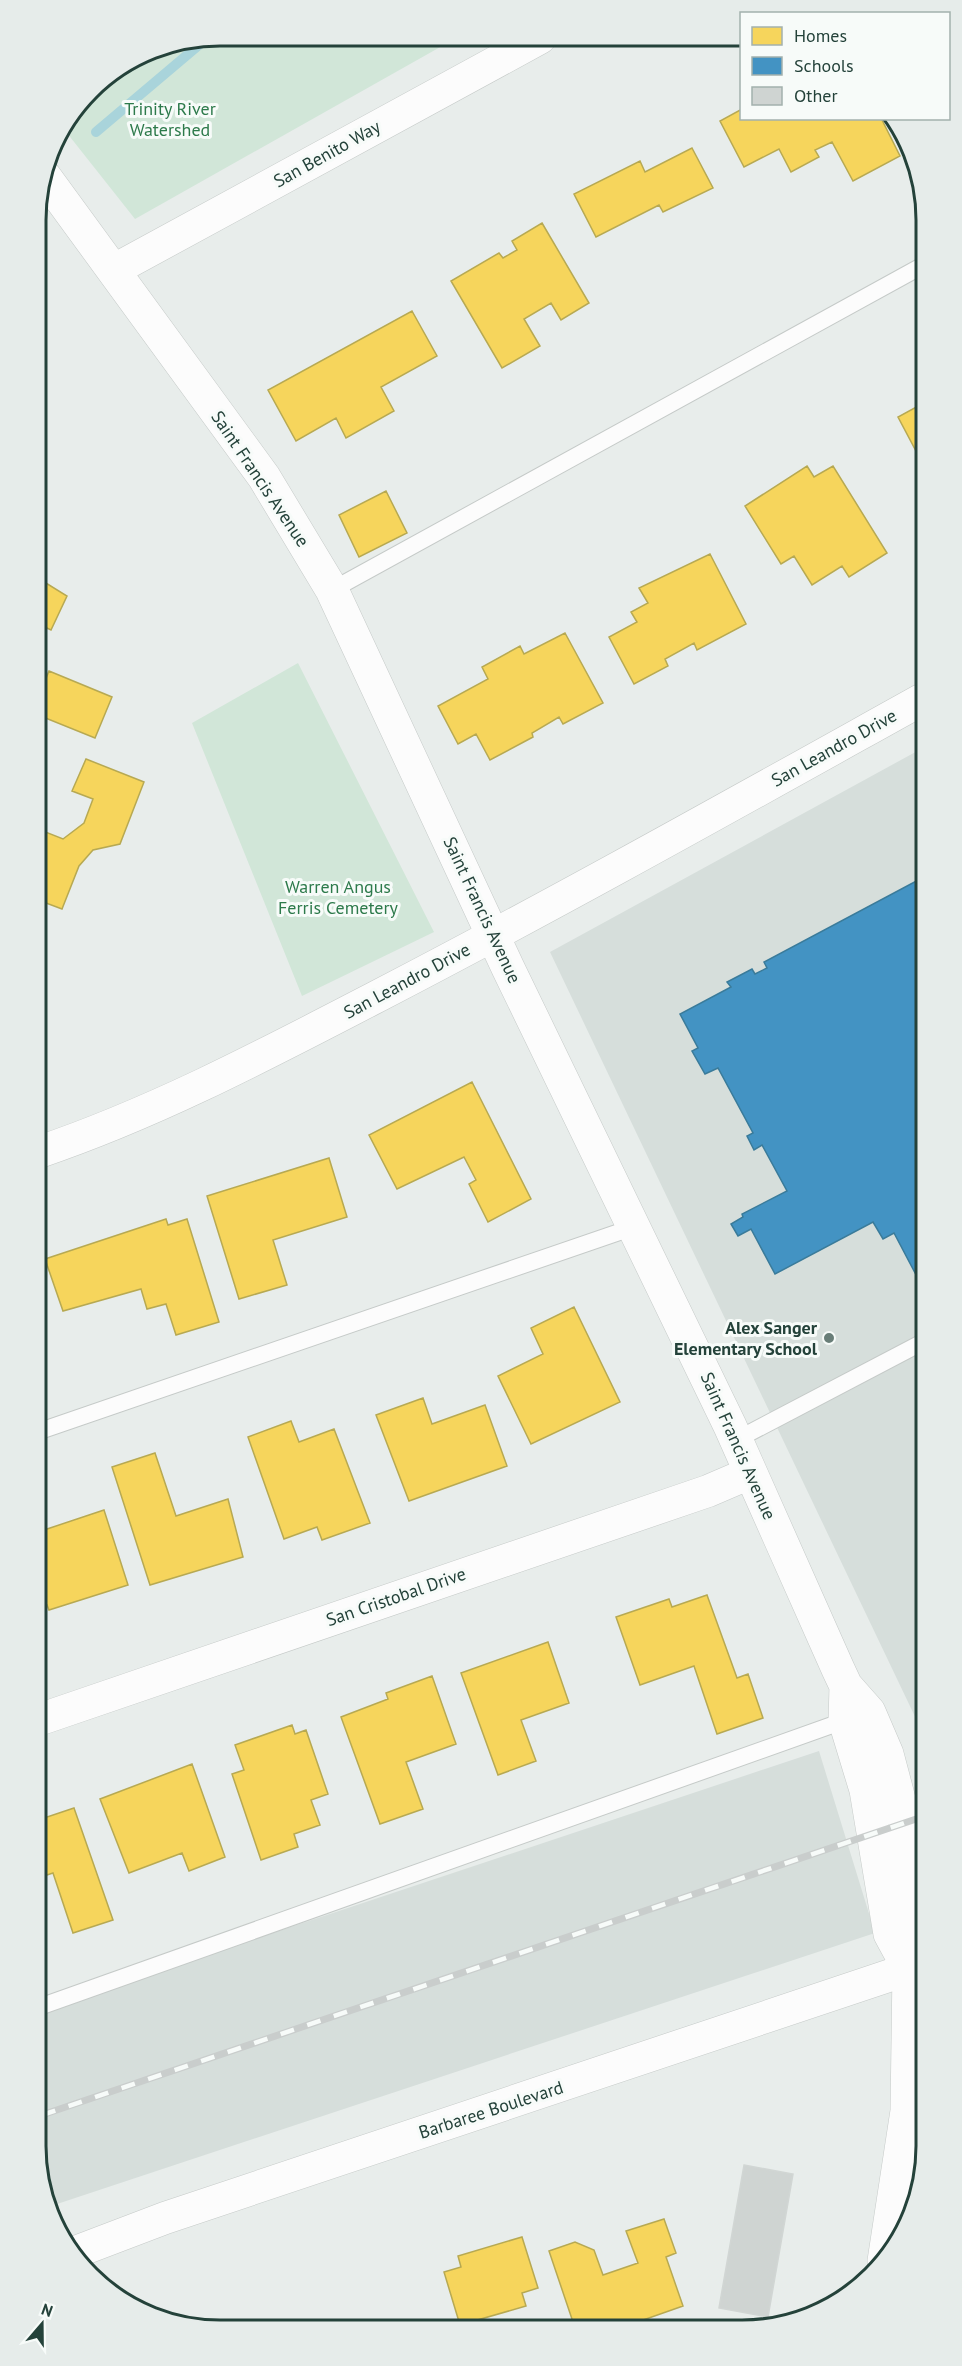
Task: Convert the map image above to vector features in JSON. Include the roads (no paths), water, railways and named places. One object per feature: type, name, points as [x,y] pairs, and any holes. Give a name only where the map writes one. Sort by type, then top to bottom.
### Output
[{"type":"street","name":"San Benito Way","points":[[114,270],[525,46]]},
{"type":"street","name":"Saint Francis Avenue","points":[[50,184],[264,477],[332,590],[493,935],[736,1440],[846,1686],[857,1716],[887,1754],[904,1822],[915,1907]]},
{"type":"street","name":"San Leandro Drive","points":[[47,1149],[78,1139],[229,1073],[493,935],[916,703]]},
{"type":"street","name":"San Cristobal Drive","points":[[46,1717],[708,1491],[750,1473]]},
{"type":"street","name":"Saint Francis Avenue","points":[[887,2241],[907,2111],[909,1969],[915,1949]]},
{"type":"street","name":"Barbaree Boulevard","points":[[82,2250],[165,2218],[909,1969]]},
{"type":"lane","points":[[332,590],[916,269]]},
{"type":"lane","points":[[46,1429],[634,1227]]},
{"type":"lane","points":[[736,1440],[915,1346]]},
{"type":"lane","points":[[46,2005],[857,1716]]},
{"type":"waterway","name":"Trinity River Watershed","points":[[96,132],[194,49]]},
{"type":"railway","points":[[46,2114],[915,1819]]},
{"type":"place","name":"Alex Sanger Elementary School","points":[[829,1338]]},
{"type":"park label","name":"Warren Angus Ferris Cemetery","points":[[338,897]]}]
